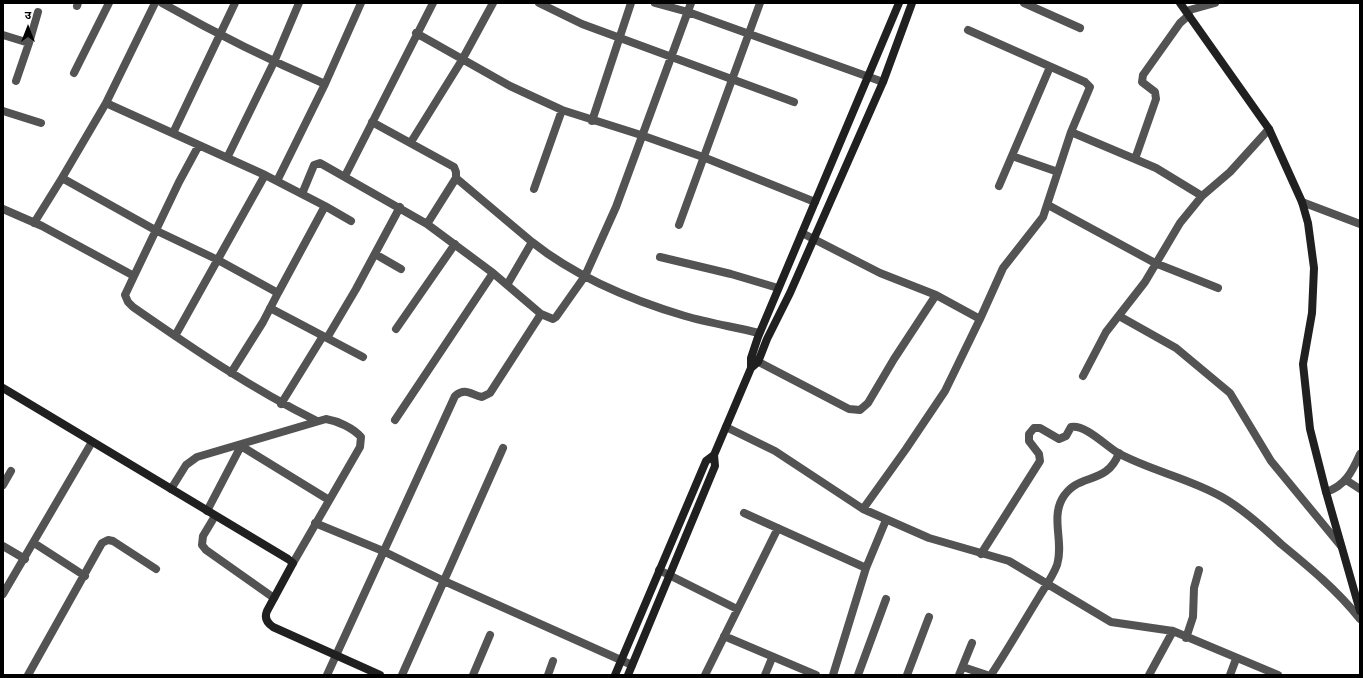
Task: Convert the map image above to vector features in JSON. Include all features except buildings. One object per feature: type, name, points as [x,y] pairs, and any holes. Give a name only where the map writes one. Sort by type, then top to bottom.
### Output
[{"type":"street","points":[[74,73],[109,3]]},
{"type":"street","points":[[34,223],[106,103],[155,3]]},
{"type":"street","points":[[162,3],[219,36],[325,84]]},
{"type":"street","points":[[172,133],[235,3]]},
{"type":"street","points":[[227,158],[274,62],[299,3]]},
{"type":"street","points":[[277,181],[325,84],[361,3]]},
{"type":"street","points":[[345,176],[416,33],[433,3]]},
{"type":"street","points":[[412,142],[462,60],[493,3]]},
{"type":"street","points":[[539,3],[582,24],[794,102]]},
{"type":"street","points":[[592,120],[631,3]]},
{"type":"street","points":[[655,3],[688,12],[883,82]]},
{"type":"street","points":[[302,194],[314,165],[316,163],[320,163],[400,207],[427,224],[493,273],[541,314],[553,319],[586,276],[616,207],[670,56],[691,3]]},
{"type":"street","points":[[679,225],[760,3]]},
{"type":"street","points":[[754,360],[759,333],[899,3]]},
{"type":"street","points":[[628,675],[668,575],[715,466],[714,455],[754,360],[814,238],[883,82],[912,3]]},
{"type":"street","points":[[1024,3],[1080,28]]},
{"type":"street","points":[[1180,3],[1269,129],[1302,202],[1308,223],[1314,268],[1312,313],[1303,364],[1310,429],[1326,492],[1360,611]]},
{"type":"street","points":[[1134,159],[1156,99],[1155,92],[1142,82],[1143,75],[1188,13],[1215,3]]},
{"type":"street","points":[[16,81],[38,12]]},
{"type":"street","points":[[863,509],[945,391],[1003,268],[1036,227],[1048,205],[1071,132],[1090,86],[1085,82],[968,30]]},
{"type":"street","points":[[416,33],[510,86],[562,110],[704,157],[815,202]]},
{"type":"street","points":[[3,35],[29,43]]},
{"type":"street","points":[[999,186],[1050,67]]},
{"type":"street","points":[[106,103],[265,175],[351,221]]},
{"type":"street","points":[[3,110],[41,123]]},
{"type":"street","points":[[534,189],[562,110]]},
{"type":"street","points":[[372,122],[412,142],[454,167],[456,178],[427,224]]},
{"type":"street","points":[[1083,376],[1106,332],[1144,282],[1175,231],[1202,196],[1230,172],[1269,129]]},
{"type":"street","points":[[1071,132],[1156,168],[1202,196]]},
{"type":"street","points":[[199,145],[179,182],[157,231],[125,295],[128,302],[175,336],[231,373],[281,404],[317,421]]},
{"type":"street","points":[[1012,156],[1058,172]]},
{"type":"street","points":[[175,336],[265,175]]},
{"type":"street","points":[[62,178],[157,231],[218,260],[278,294]]},
{"type":"street","points":[[456,178],[552,258],[586,276],[632,299],[677,314],[759,333]]},
{"type":"street","points":[[1302,202],[1360,224]]},
{"type":"street","points":[[1048,205],[1155,263],[1218,288]]},
{"type":"street","points":[[231,373],[278,294],[325,206]]},
{"type":"street","points":[[281,404],[325,337],[375,254],[400,207]]},
{"type":"street","points":[[3,209],[34,223],[134,276]]},
{"type":"street","points":[[802,233],[880,273],[936,295],[980,319]]},
{"type":"street","points":[[507,285],[532,242]]},
{"type":"street","points":[[396,329],[455,244]]},
{"type":"street","points":[[375,254],[401,269]]},
{"type":"street","points":[[660,257],[731,274],[778,288]]},
{"type":"street","points":[[395,420],[493,273]]},
{"type":"street","points":[[754,360],[849,409],[860,410],[868,403],[894,359],[936,295]]},
{"type":"street","points":[[270,308],[363,357]]},
{"type":"street","points":[[327,675],[455,396],[463,391],[482,397],[490,393],[541,314]]},
{"type":"street","points":[[1119,316],[1176,348],[1230,393],[1271,461],[1341,546]]},
{"type":"street","points":[[3,388],[293,563]]},
{"type":"street","points":[[171,489],[190,461],[317,421],[326,419],[336,422],[357,433],[362,442],[360,448],[315,523],[266,614],[270,625],[380,675]]},
{"type":"street","points":[[726,427],[775,451],[863,509],[929,538],[1009,561],[1047,582],[1071,600],[1111,622],[1173,632],[1278,675]]},
{"type":"street","points":[[981,554],[1040,461],[1039,454],[1028,439],[1029,434],[1034,428],[1040,428],[1059,439],[1066,436],[1071,428],[1076,428],[1086,431],[1119,453],[1222,497],[1255,521],[1302,561],[1344,599],[1360,619]]},
{"type":"street","points":[[3,594],[25,559],[92,442]]},
{"type":"street","points":[[240,446],[329,500]]},
{"type":"street","points":[[207,511],[240,446]]},
{"type":"street","points":[[402,675],[503,448]]},
{"type":"street","points":[[991,675],[1057,566],[1059,557],[1057,510],[1064,494],[1076,484],[1106,472],[1111,468],[1119,453]]},
{"type":"street","points":[[1326,492],[1337,489],[1346,480],[1353,471],[1360,454]]},
{"type":"street","points":[[615,675],[658,570],[706,461],[714,455]]},
{"type":"street","points":[[3,485],[11,471]]},
{"type":"street","points":[[1346,480],[1360,489]]},
{"type":"street","points":[[744,513],[866,568]]},
{"type":"street","points":[[215,516],[203,536],[202,545],[206,550],[274,598]]},
{"type":"street","points":[[833,675],[866,568],[886,520]]},
{"type":"street","points":[[315,523],[383,551],[444,581],[632,665]]},
{"type":"street","points":[[705,675],[778,528]]},
{"type":"street","points":[[28,675],[85,576],[100,546],[108,540],[113,541],[156,569]]},
{"type":"street","points":[[34,543],[85,576]]},
{"type":"street","points":[[3,546],[25,559]]},
{"type":"street","points":[[658,570],[737,609]]},
{"type":"street","points":[[1186,638],[1193,617],[1194,588],[1199,570]]},
{"type":"street","points":[[858,675],[886,599]]},
{"type":"street","points":[[907,675],[929,617]]},
{"type":"street","points":[[1149,675],[1173,632]]},
{"type":"street","points":[[473,675],[490,635]]},
{"type":"street","points":[[724,636],[811,674]]},
{"type":"street","points":[[972,643],[961,671],[986,675]]},
{"type":"street","points":[[765,675],[772,658]]},
{"type":"street","points":[[1230,675],[1236,659]]},
{"type":"street","points":[[548,675],[553,661]]}]
